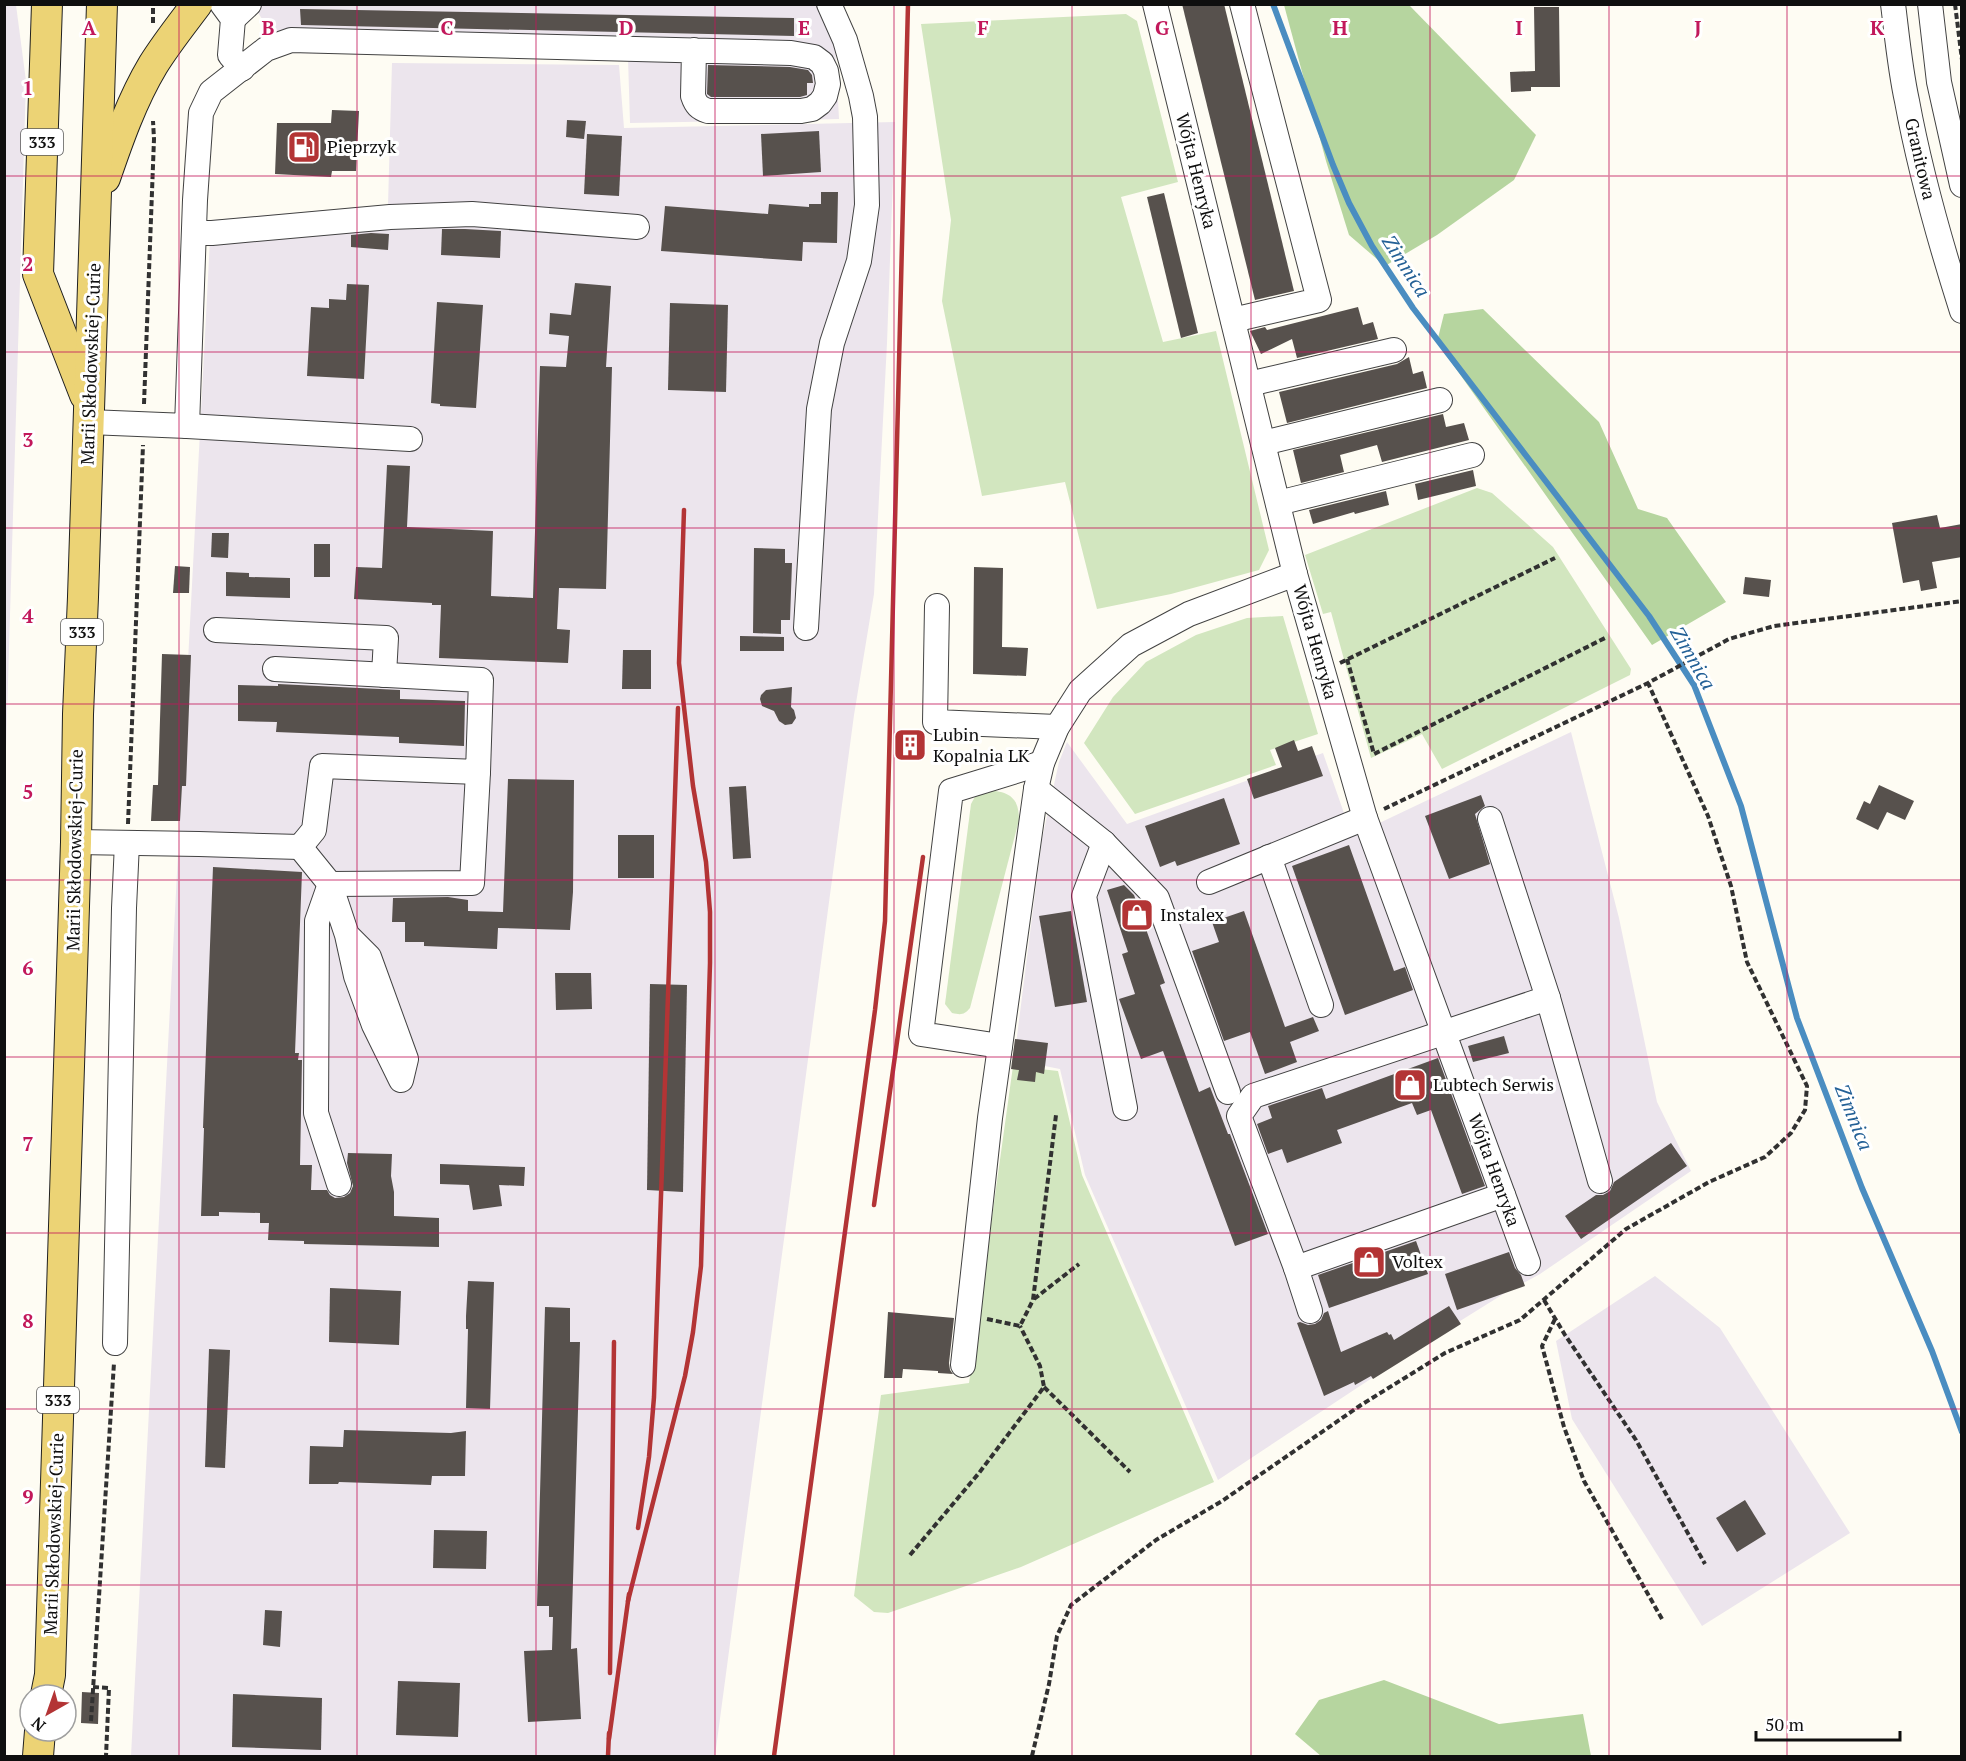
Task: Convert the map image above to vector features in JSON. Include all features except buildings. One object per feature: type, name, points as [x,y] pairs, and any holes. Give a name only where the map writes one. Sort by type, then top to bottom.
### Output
[{"type":"main road","name":"Marii Skłodowskiej-Curie","points":[[48,1683],[50,1663],[102,4]]},
{"type":"main road","points":[[96,206],[117,144],[144,81],[159,55],[197,4]]},
{"type":"main road","name":"333","points":[[46,6],[38,274],[89,415]]},
{"type":"street","points":[[806,628],[819,409],[832,343],[859,261],[867,205],[865,117],[845,40],[829,4]]},
{"type":"street","name":"Wójta Henryka","points":[[1155,4],[1295,574],[1365,818],[1528,1263]]},
{"type":"street","points":[[1233,320],[1319,300],[1242,4]]},
{"type":"street","name":"Granitowa","points":[[1893,4],[1906,99],[1922,171],[1938,235],[1962,311]]},
{"type":"street","points":[[1922,171],[1960,170],[1939,82],[1929,4]]},
{"type":"street","points":[[235,9],[230,55],[242,69]]},
{"type":"street","points":[[187,426],[201,113],[212,92],[266,49],[291,40],[694,50],[791,53],[814,57],[822,63],[828,84],[825,96],[812,109],[801,111],[708,111],[695,103],[693,96],[694,50]]},
{"type":"street","points":[[194,232],[212,233],[390,217],[472,214],[637,227]]},
{"type":"street","points":[[1249,384],[1394,350]]},
{"type":"street","points":[[1263,443],[1440,400]]},
{"type":"street","points":[[89,415],[187,426],[410,439]]},
{"type":"street","points":[[1278,503],[1472,455]]},
{"type":"street","points":[[963,1365],[990,1118],[1036,789],[1042,763],[1057,728],[1080,691],[1131,645],[1189,614],[1295,574]]},
{"type":"street","points":[[937,606],[935,722],[1057,728]]},
{"type":"street","points":[[216,630],[386,638],[384,675]]},
{"type":"street","points":[[275,669],[481,680],[472,883],[330,884]]},
{"type":"street","points":[[1000,1046],[921,1034],[951,791],[1042,763]]},
{"type":"street","points":[[300,847],[314,830],[322,766],[478,772]]},
{"type":"street","points":[[1036,789],[1104,843],[1157,898],[1228,1092]]},
{"type":"street","points":[[1209,882],[1365,818]]},
{"type":"street","points":[[1490,819],[1548,998],[1600,1181]]},
{"type":"street","points":[[76,842],[300,847],[330,884],[347,935],[356,976],[374,1025],[401,1080],[406,1059],[369,957],[347,935]]},
{"type":"street","points":[[115,1343],[123,920],[127,843]]},
{"type":"street","points":[[1104,843],[1084,896],[1125,1108]]},
{"type":"street","points":[[1269,857],[1321,1005]]},
{"type":"street","points":[[330,884],[317,921],[316,1113],[339,1184]]},
{"type":"street","points":[[1310,1311],[1239,1116],[1253,1096],[1548,998]]},
{"type":"street","points":[[1296,1268],[1503,1195]]},
{"type":"path","points":[[1955,4],[1962,60]]},
{"type":"path","points":[[1323,671],[1555,558]]},
{"type":"path","points":[[1365,818],[1648,683],[1729,639],[1774,626],[1962,601]]},
{"type":"path","points":[[1347,660],[1374,754],[1605,638]]},
{"type":"path","points":[[1032,1756],[1049,1684],[1057,1636],[1071,1605],[1156,1540],[1222,1501],[1361,1406],[1444,1353],[1520,1320],[1626,1229],[1709,1182],[1765,1157],[1791,1134],[1805,1110],[1807,1086],[1747,962],[1731,886],[1708,816],[1648,683]]},
{"type":"path","points":[[1020,1326],[1033,1300],[1056,1116]]},
{"type":"path","points":[[1033,1300],[1079,1264]]},
{"type":"path","points":[[1544,1300],[1636,1440],[1705,1564]]},
{"type":"path","points":[[969,1312],[1020,1326],[1040,1366],[1044,1387],[1130,1472]]},
{"type":"path","points":[[1555,1319],[1542,1346],[1564,1427],[1584,1481],[1662,1619]]},
{"type":"path","points":[[91,1721],[115,1343]]},
{"type":"path","points":[[910,1555],[979,1473],[1044,1387]]},
{"type":"path","points":[[93,1687],[109,1688],[106,1756]]},
{"type":"shaded area","points":[[4,5],[16,5],[26,81],[5,782]]},
{"type":"shaded area","points":[[253,5],[833,5],[839,119],[630,123],[628,58],[284,53]]},
{"type":"shaded area","points":[[392,63],[619,65],[624,128],[895,122],[887,343],[874,594],[854,715],[715,1756],[131,1756],[211,220],[388,205]]},
{"type":"shaded area","points":[[1571,732],[1619,918],[1657,1102],[1691,1171],[1540,1274],[1428,1341],[1218,1480],[1085,1175],[1060,1069],[1014,1060],[1042,839],[1059,762],[1067,742],[1127,824],[1323,753],[1352,836]]},
{"type":"shaded area","points":[[1655,1276],[1720,1328],[1850,1533],[1702,1626],[1572,1419],[1556,1341]]},
{"type":"green space","points":[[1284,5],[1409,5],[1536,135],[1514,180],[1437,235],[1385,266],[1349,235],[1326,161]]},
{"type":"green space","points":[[1126,14],[1137,21],[1178,182],[1121,197],[1163,342],[1216,331],[1269,550],[1259,570],[1171,594],[1097,609],[1065,482],[982,496],[942,301],[951,220],[921,24]]},
{"type":"green space","points":[[1483,309],[1599,422],[1638,509],[1667,518],[1726,602],[1652,645],[1437,342],[1444,314]]},
{"type":"green space","points":[[1477,488],[1492,493],[1553,547],[1631,669],[1630,675],[1442,769],[1422,734],[1371,758],[1331,612],[1323,614],[1305,555]]},
{"type":"green space","points":[[1283,616],[1318,734],[1270,750],[1276,765],[1135,814],[1084,743],[1113,697],[1146,662],[1196,635],[1247,618]]},
{"type":"green space","points":[[988,790],[1002,792],[1011,797],[1017,806],[1019,820],[970,1008],[958,1014],[952,1013],[945,1004],[971,804],[977,793]]},
{"type":"green space","points":[[1013,1066],[1058,1071],[1082,1175],[1214,1482],[1021,1567],[888,1613],[874,1612],[854,1596],[881,1395],[969,1383]]},
{"type":"green space","points":[[1384,1680],[1499,1724],[1583,1714],[1591,1756],[1321,1756],[1295,1734],[1319,1700]]},
{"type":"waterway","name":"Zimnica","points":[[1273,4],[1333,165],[1349,203],[1372,246],[1413,308],[1649,616],[1694,685],[1741,806],[1797,1018],[1862,1188],[1932,1351],[1962,1432]]},
{"type":"railway","points":[[774,1756],[875,1010],[885,921],[908,4]]},
{"type":"railway","points":[[628,1601],[685,1376],[701,1266],[710,912],[706,862],[693,786],[679,663],[684,510]]},
{"type":"railway","points":[[638,1528],[649,1457],[654,1397],[678,708]]},
{"type":"railway","points":[[874,1205],[923,857]]},
{"type":"railway","points":[[610,1673],[614,1342]]},
{"type":"railway","points":[[609,1739],[629,1594]]},
{"type":"railway","points":[[608,1756],[609,1733]]},
{"type":"place","name":"Pieprzyk","points":[[304,147]]},
{"type":"place","name":"Lubin Kopalnia LK","points":[[910,745]]},
{"type":"place","name":"Instalex","points":[[1137,915]]},
{"type":"place","name":"Lubtech Serwis","points":[[1410,1085]]},
{"type":"place","name":"Voltex","points":[[1369,1262]]}]
